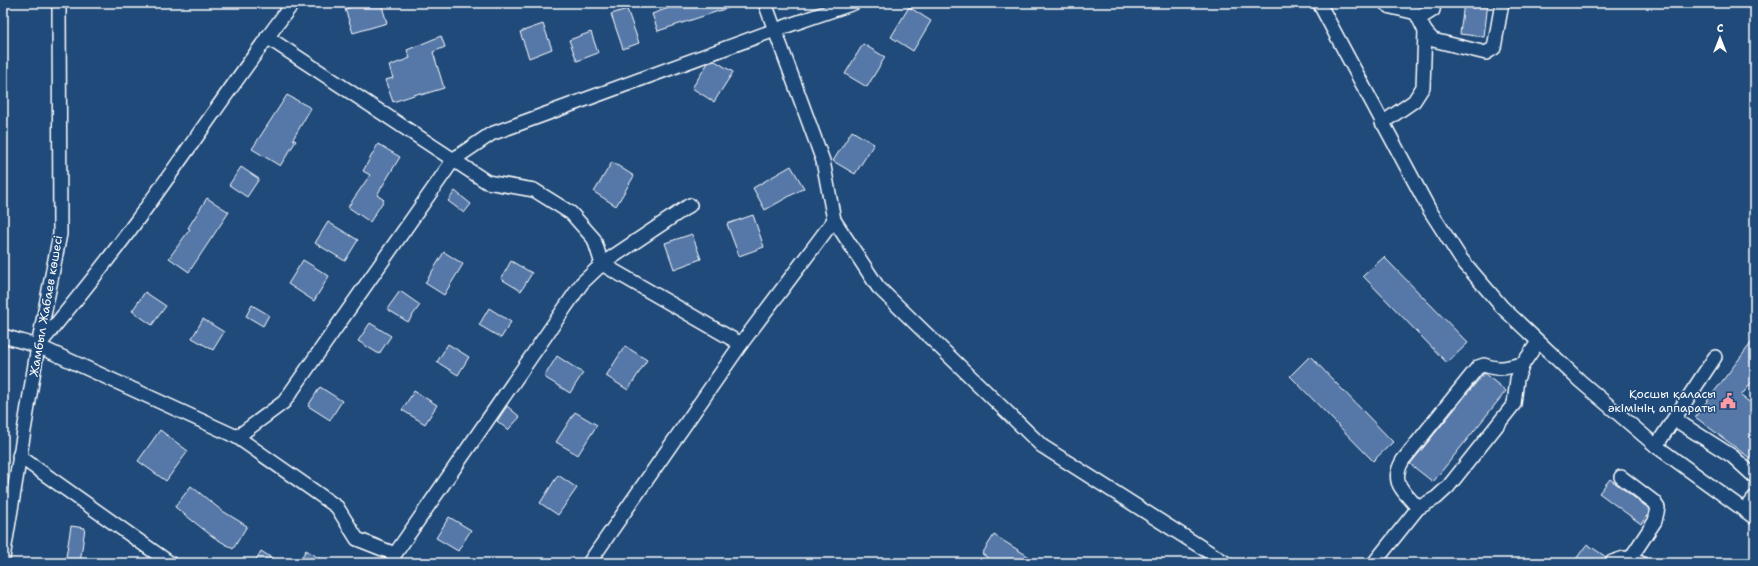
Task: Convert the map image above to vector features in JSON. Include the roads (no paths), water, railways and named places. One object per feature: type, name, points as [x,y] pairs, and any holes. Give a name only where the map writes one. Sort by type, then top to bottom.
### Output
[{"type":"street","name":"Жамбыл Жабаев көшесі","points":[[3,558],[18,456],[60,234],[59,3]]},
{"type":"street","points":[[38,346],[85,290],[135,223],[267,37],[293,3]]},
{"type":"street","points":[[765,3],[823,162],[834,220],[878,287],[1042,446],[1226,563]]},
{"type":"street","points":[[237,437],[284,402],[454,159],[491,134],[775,30],[854,3]]},
{"type":"street","points":[[1319,3],[1428,209],[1461,259],[1502,307],[1580,381],[1656,446],[1755,518]]},
{"type":"street","points":[[1385,3],[1391,7],[1425,15],[1430,13],[1434,3]]},
{"type":"street","points":[[1416,13],[1425,31],[1433,40],[1486,53],[1491,52],[1494,48],[1502,3]]},
{"type":"street","points":[[1382,123],[1414,101],[1423,87],[1425,31]]},
{"type":"street","points":[[267,37],[487,182],[534,190],[572,213],[594,239],[602,264],[741,344]]},
{"type":"street","points":[[3,336],[38,346],[237,437],[337,507],[357,539],[395,554],[582,282],[602,264],[690,205]]},
{"type":"street","points":[[589,563],[741,344],[834,220]]},
{"type":"street","points":[[1374,563],[1418,508],[1436,498],[1448,487],[1514,404],[1517,379],[1523,364],[1538,342]]},
{"type":"street","points":[[1656,446],[1714,357]]},
{"type":"street","points":[[1418,508],[1397,482],[1397,470],[1403,460],[1478,367],[1484,365],[1496,369],[1507,369],[1523,364]]},
{"type":"street","points":[[1674,419],[1732,456],[1755,477]]},
{"type":"street","points":[[18,456],[170,563]]},
{"type":"street","points":[[1612,562],[1619,558],[1636,561],[1655,521],[1658,508],[1654,502],[1621,477]]},
{"type":"street","points":[[1744,510],[1755,496]]},
{"type":"place","name":"Қосшы қаласы әкімінің аппараты","points":[[1728,401]]}]
